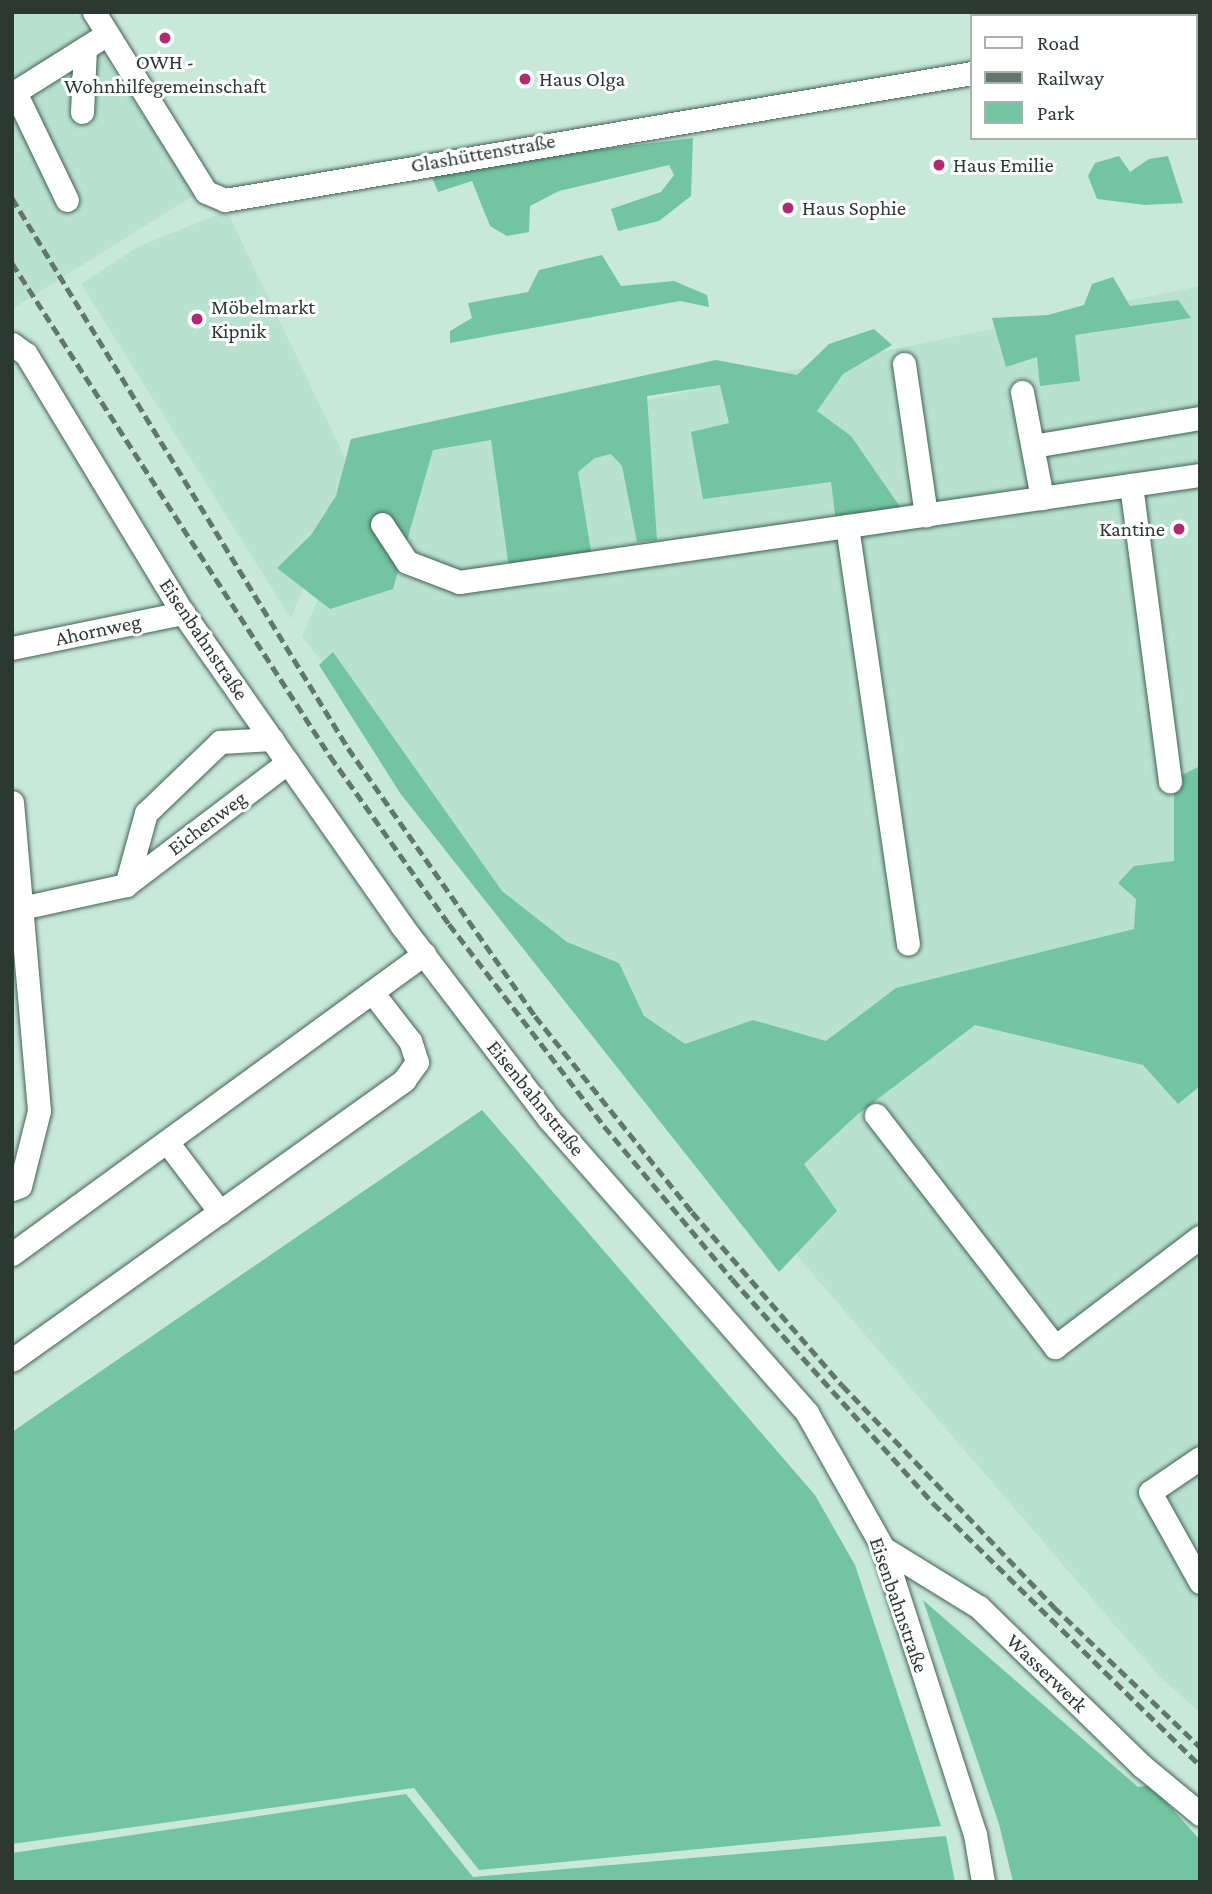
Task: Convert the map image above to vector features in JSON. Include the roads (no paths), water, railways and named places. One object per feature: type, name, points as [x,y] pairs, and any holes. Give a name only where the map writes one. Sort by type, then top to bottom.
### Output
[{"type":"street","name":"Glashüttenstraße","points":[[94,12],[206,192],[225,200],[970,72]]},
{"type":"street","points":[[67,200],[15,92],[107,34]]},
{"type":"street","points":[[82,112],[85,48]]},
{"type":"street","name":"Eisenbahnstraße","points":[[12,344],[26,354],[183,612],[424,954],[549,1119],[807,1413],[883,1548],[975,1834],[983,1882]]},
{"type":"street","points":[[904,364],[926,514]]},
{"type":"street","points":[[1022,392],[1042,498]]},
{"type":"street","points":[[1033,446],[1200,418]]},
{"type":"street","points":[[382,524],[407,562],[459,582],[1200,475]]},
{"type":"street","points":[[1131,485],[1170,781]]},
{"type":"street","points":[[847,526],[908,944]]},
{"type":"street","name":"Ahornweg","points":[[12,648],[183,612]]},
{"type":"street","name":"Eichenweg","points":[[126,885],[146,813],[220,742],[272,739]]},
{"type":"street","name":"Eichenweg","points":[[18,909],[126,885],[288,762]]},
{"type":"street","points":[[12,802],[18,909],[39,1111],[20,1186],[12,1189]]},
{"type":"street","points":[[12,1254],[424,954]]},
{"type":"street","points":[[12,1360],[404,1080],[417,1062],[410,1041],[372,992]]},
{"type":"street","points":[[876,1115],[1055,1347],[1200,1237]]},
{"type":"street","points":[[167,1142],[220,1212]]},
{"type":"street","points":[[1200,1458],[1150,1492],[1200,1582]]},
{"type":"street","name":"Wasserwerk","points":[[883,1548],[979,1607],[1142,1766],[1200,1814]]},
{"type":"railway","points":[[12,198],[348,748],[535,1016],[692,1212],[842,1385],[1054,1607],[1200,1747]]},
{"type":"railway","points":[[12,263],[330,756],[449,924],[604,1126],[732,1279],[933,1503],[1200,1765]]},
{"type":"place","name":"OWH - Wohnhilfegemeinschaft","points":[[165,38]]},
{"type":"place","name":"Haus Olga","points":[[525,79]]},
{"type":"place","name":"Haus Emilie","points":[[939,165]]},
{"type":"place","name":"Haus Sophie","points":[[788,208]]},
{"type":"place","name":"Möbelmarkt Kipnik","points":[[197,319]]},
{"type":"place","name":"Kantine","points":[[1179,529]]}]
